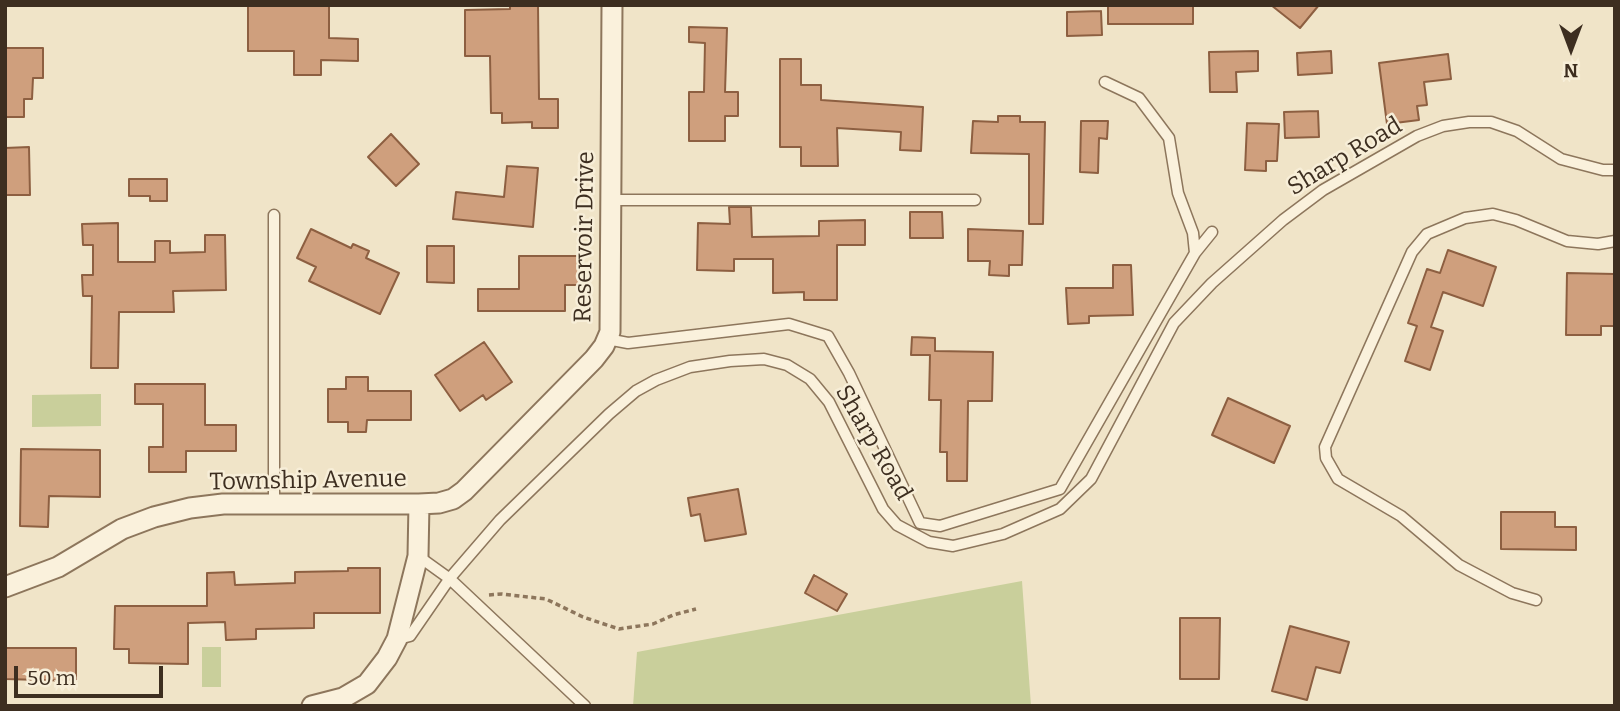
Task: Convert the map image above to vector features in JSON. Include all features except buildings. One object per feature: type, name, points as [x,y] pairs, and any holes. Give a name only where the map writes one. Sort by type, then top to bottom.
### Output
[{"type":"street","name":"Reservoir Drive","points":[[419,504],[453,499],[464,491],[594,359],[607,339],[611,317],[612,5]]},
{"type":"street","name":"Township Avenue","points":[[5,587],[58,566],[122,529],[153,517],[190,508],[223,504],[419,504]]},
{"type":"street","points":[[312,706],[343,698],[367,684],[387,658],[397,639],[418,556],[419,504]]},
{"type":"lane","points":[[1105,82],[1139,98],[1169,138],[1178,193],[1193,233],[1195,253]]},
{"type":"lane","name":"Sharp Road","points":[[397,639],[410,636],[450,579],[500,520],[636,391],[656,380],[690,367],[730,360],[764,359],[787,365],[810,379],[829,402],[883,509],[897,525],[929,542],[953,546],[1003,534],[1060,509],[1091,479],[1174,323],[1212,283],[1283,220],[1324,190],[1417,136],[1443,125],[1491,122],[1517,131],[1561,159],[1580,166],[1615,170]]},
{"type":"lane","points":[[611,200],[975,200]]},
{"type":"lane","points":[[1536,600],[1512,593],[1459,565],[1401,516],[1338,479],[1326,458],[1325,447],[1412,252],[1427,234],[1465,218],[1493,214],[1516,220],[1567,241],[1598,244],[1615,241]]},
{"type":"lane","points":[[274,215],[274,504]]},
{"type":"lane","points":[[607,339],[628,343],[789,324],[828,336],[849,373],[920,523],[940,526],[1060,489],[1195,253],[1212,232]]},
{"type":"lane","points":[[418,556],[450,579],[585,706]]},
{"type":"path","points":[[470,597],[502,594],[547,599],[583,617],[619,629],[653,624],[696,609]]},
{"type":"green space","points":[[101,394],[101,426],[32,427],[32,395]]},
{"type":"green space","points":[[1022,581],[1031,706],[633,706],[637,652]]},
{"type":"green space","points":[[202,647],[221,647],[221,687],[202,687]]}]
